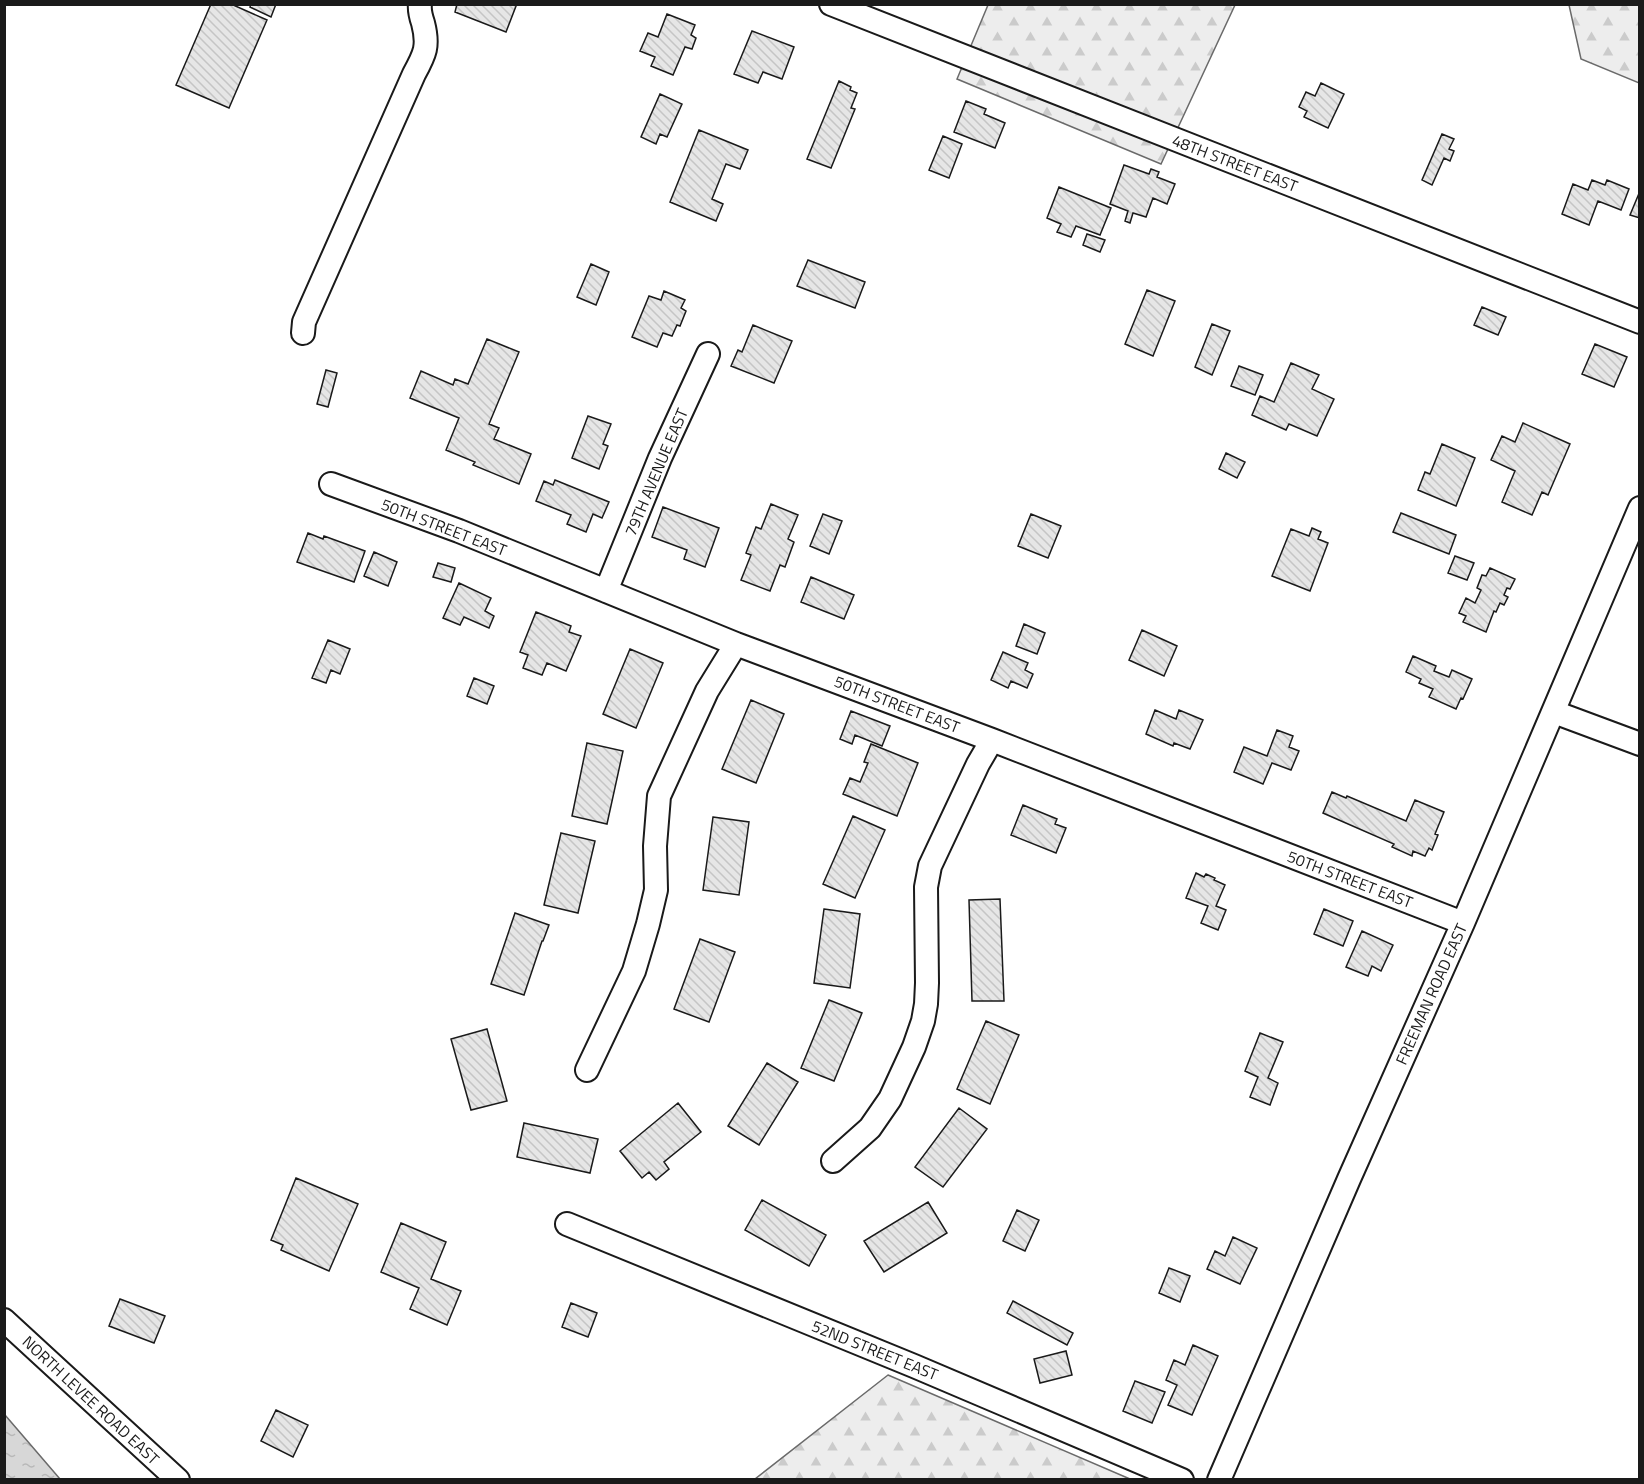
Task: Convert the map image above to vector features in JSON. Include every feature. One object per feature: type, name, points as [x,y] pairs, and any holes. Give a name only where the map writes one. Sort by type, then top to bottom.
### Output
[{"type":"street","points":[[303,333],[304,322],[414,74],[424,57],[427,46],[419,9],[420,4]]},
{"type":"street","name":"48TH STREET EAST","points":[[831,4],[1640,322]]},
{"type":"street","name":"79TH AVENUE EAST","points":[[606,591],[660,459],[708,354]]},
{"type":"street","name":"50TH STREET EAST","points":[[331,484],[459,531],[736,644],[992,740],[1463,923]]},
{"type":"street","name":"FREEMAN ROAD EAST","points":[[1219,1479],[1353,1169],[1463,923],[1640,508]]},
{"type":"street","points":[[587,1070],[634,971],[648,924],[656,890],[659,796],[707,691],[736,644]]},
{"type":"street","points":[[1554,712],[1640,744]]},
{"type":"street","points":[[832,1161],[870,1128],[890,1099],[914,1047],[926,1004],[926,887],[930,866],[978,764],[992,740]]},
{"type":"street","name":"52ND STREET EAST","points":[[567,1224],[1182,1479]]},
{"type":"street","name":"NORTH LEVEE ROAD EAST","points":[[4,1320],[178,1479]]},
{"type":"green space","points":[[988,5],[1235,5],[1161,164],[957,79]]},
{"type":"green space","points":[[1569,5],[1639,5],[1639,83],[1581,59]]},
{"type":"green space","points":[[888,1375],[1130,1479],[755,1479]]},
{"type":"water","points":[[5,1415],[60,1479],[5,1479]]},
{"type":"building","points":[[211,4],[231,4],[267,20],[229,108],[176,85]]},
{"type":"building","points":[[251,4],[276,4],[271,17],[250,7]]},
{"type":"building","points":[[457,4],[512,4],[516,6],[506,32],[455,12]]},
{"type":"building","points":[[667,14],[695,25],[691,35],[696,38],[692,49],[685,47],[673,75],[651,66],[655,57],[640,51],[648,33],[658,37]]},
{"type":"building","points":[[752,31],[794,47],[782,79],[763,72],[758,83],[734,74]]},
{"type":"building","points":[[839,81],[857,93],[851,108],[855,109],[831,168],[807,159]]},
{"type":"building","points":[[1321,83],[1344,94],[1328,128],[1304,117],[1307,111],[1299,107],[1306,92],[1315,96]]},
{"type":"building","points":[[660,94],[682,104],[667,137],[660,134],[656,144],[641,137]]},
{"type":"building","points":[[966,101],[986,109],[984,114],[1005,123],[995,148],[954,132]]},
{"type":"building","points":[[699,130],[748,150],[740,169],[726,164],[712,199],[723,204],[716,221],[670,202]]},
{"type":"building","points":[[1442,134],[1454,139],[1449,149],[1454,151],[1450,161],[1444,158],[1432,185],[1422,180]]},
{"type":"building","points":[[943,136],[962,144],[949,178],[929,170]]},
{"type":"building","points":[[1124,165],[1149,174],[1151,169],[1159,172],[1157,177],[1175,184],[1167,204],[1153,198],[1146,217],[1133,213],[1130,223],[1125,221],[1128,211],[1110,204]]},
{"type":"building","points":[[1592,180],[1605,185],[1607,180],[1629,189],[1621,210],[1598,201],[1589,225],[1562,214],[1573,184],[1588,190]]},
{"type":"building","points":[[1059,187],[1111,208],[1100,235],[1076,226],[1071,237],[1057,232],[1061,224],[1047,218]]},
{"type":"building","points":[[1640,191],[1640,218],[1630,215]]},
{"type":"building","points":[[1087,234],[1105,240],[1100,252],[1083,245]]},
{"type":"building","points":[[808,260],[865,282],[855,308],[797,286]]},
{"type":"building","points":[[591,264],[609,272],[596,305],[577,297]]},
{"type":"building","points":[[1147,290],[1175,301],[1153,356],[1125,344]]},
{"type":"building","points":[[664,291],[685,300],[681,308],[686,311],[680,326],[677,325],[672,336],[663,333],[657,347],[632,337],[649,296],[661,300]]},
{"type":"building","points":[[1482,307],[1506,317],[1498,335],[1474,325]]},
{"type":"building","points":[[1212,324],[1230,331],[1212,375],[1195,367]]},
{"type":"building","points":[[753,325],[792,341],[774,383],[731,366],[738,350],[742,352]]},
{"type":"building","points":[[487,339],[519,352],[489,424],[499,428],[494,439],[531,454],[519,484],[473,465],[475,462],[446,450],[459,418],[410,398],[421,371],[453,385],[455,379],[468,384]]},
{"type":"building","points":[[1595,344],[1627,357],[1614,387],[1582,374]]},
{"type":"building","points":[[1291,363],[1319,375],[1312,389],[1334,399],[1317,436],[1289,424],[1286,430],[1252,415],[1260,396],[1274,402]]},
{"type":"building","points":[[1239,366],[1263,375],[1255,395],[1231,386]]},
{"type":"building","points":[[326,370],[337,373],[328,407],[317,404]]},
{"type":"building","points":[[588,416],[611,424],[603,444],[608,446],[599,469],[572,458]]},
{"type":"building","points":[[1523,423],[1570,444],[1548,495],[1542,492],[1532,515],[1502,502],[1515,471],[1491,460],[1502,436],[1515,442]]},
{"type":"building","points":[[1442,444],[1475,458],[1456,506],[1418,490],[1425,472],[1430,474]]},
{"type":"building","points":[[1226,453],[1245,462],[1237,478],[1219,469]]},
{"type":"building","points":[[555,480],[609,502],[602,518],[593,514],[586,532],[567,524],[571,515],[536,501],[544,481],[553,485]]},
{"type":"building","points":[[771,504],[798,515],[788,539],[794,542],[785,567],[780,565],[770,591],[741,580],[751,555],[746,553],[756,527],[761,529]]},
{"type":"building","points":[[663,507],[719,528],[705,567],[684,559],[687,550],[652,537]]},
{"type":"building","points":[[1401,513],[1456,535],[1449,554],[1393,532]]},
{"type":"building","points":[[823,514],[842,521],[829,554],[810,546]]},
{"type":"building","points":[[1031,514],[1061,526],[1048,558],[1018,546]]},
{"type":"building","points":[[1312,528],[1321,532],[1318,539],[1328,543],[1310,591],[1272,576],[1291,529],[1309,536]]},
{"type":"building","points":[[308,533],[323,539],[324,536],[365,551],[354,582],[297,562]]},
{"type":"building","points":[[374,552],[397,562],[388,586],[364,576]]},
{"type":"building","points":[[1455,556],[1474,563],[1467,580],[1448,573]]},
{"type":"building","points":[[438,563],[455,568],[451,582],[433,577]]},
{"type":"building","points":[[1490,568],[1515,579],[1504,595],[1508,597],[1504,605],[1500,603],[1496,612],[1494,611],[1486,632],[1463,622],[1466,616],[1459,613],[1466,598],[1475,603],[1481,590],[1477,588],[1482,575],[1486,576]]},
{"type":"building","points":[[811,577],[854,595],[844,619],[801,602]]},
{"type":"building","points":[[459,583],[491,598],[485,611],[494,616],[489,628],[464,617],[460,625],[443,618]]},
{"type":"building","points":[[536,612],[571,626],[569,632],[581,636],[566,671],[547,663],[542,675],[523,668],[528,655],[520,652]]},
{"type":"building","points":[[1024,624],[1045,633],[1037,654],[1016,646]]},
{"type":"building","points":[[1142,630],[1177,646],[1164,676],[1129,660]]},
{"type":"building","points":[[328,640],[350,649],[340,674],[331,670],[326,683],[312,678]]},
{"type":"building","points":[[630,649],[663,663],[636,728],[603,714]]},
{"type":"building","points":[[1003,652],[1028,663],[1025,670],[1033,674],[1027,688],[1011,681],[1008,688],[991,680]]},
{"type":"building","points":[[1413,656],[1436,666],[1434,671],[1449,677],[1452,670],[1472,679],[1456,709],[1429,697],[1433,689],[1419,683],[1421,679],[1406,672]]},
{"type":"building","points":[[474,678],[494,686],[487,704],[467,696]]},
{"type":"building","points":[[751,700],[784,714],[756,783],[722,769]]},
{"type":"building","points":[[1155,710],[1176,719],[1179,710],[1203,720],[1190,749],[1174,743],[1173,746],[1146,734]]},
{"type":"building","points":[[851,711],[890,726],[882,746],[855,735],[852,744],[840,739]]},
{"type":"building","points":[[1277,730],[1293,736],[1289,747],[1299,751],[1291,770],[1272,763],[1263,784],[1234,772],[1244,747],[1267,756]]},
{"type":"building","points":[[587,743],[623,751],[607,824],[572,816]]},
{"type":"building","points":[[871,744],[918,763],[897,816],[843,794],[850,778],[860,782],[868,763],[864,762]]},
{"type":"building","points":[[1332,792],[1406,821],[1415,800],[1444,812],[1435,834],[1438,835],[1432,850],[1429,848],[1425,856],[1413,851],[1412,856],[1392,847],[1394,844],[1323,813]]},
{"type":"building","points":[[1023,805],[1057,819],[1055,824],[1066,828],[1056,853],[1011,835]]},
{"type":"building","points":[[853,816],[885,830],[855,898],[823,884]]},
{"type":"building","points":[[713,817],[749,822],[739,895],[703,890]]},
{"type":"building","points":[[561,833],[595,841],[578,913],[544,905]]},
{"type":"building","points":[[1196,873],[1204,877],[1206,874],[1225,885],[1216,906],[1226,910],[1218,930],[1201,923],[1208,906],[1186,898]]},
{"type":"building","points":[[1000,899],[1004,1001],[972,1001],[969,900]]},
{"type":"building","points":[[824,909],[860,914],[850,988],[814,983]]},
{"type":"building","points":[[1324,909],[1353,921],[1343,946],[1314,934]]},
{"type":"building","points":[[515,913],[549,925],[524,995],[491,984]]},
{"type":"building","points":[[1362,931],[1393,945],[1381,971],[1372,966],[1368,976],[1346,967]]},
{"type":"building","points":[[700,939],[735,952],[709,1022],[674,1009]]},
{"type":"building","points":[[829,1000],[862,1013],[834,1081],[801,1068]]},
{"type":"building","points":[[986,1021],[1019,1035],[990,1104],[957,1089]]},
{"type":"building","points":[[487,1029],[507,1101],[471,1110],[451,1039]]},
{"type":"building","points":[[1260,1033],[1283,1042],[1268,1078],[1278,1083],[1270,1105],[1250,1097],[1258,1077],[1245,1071]]},
{"type":"building","points":[[767,1063],[798,1082],[759,1145],[728,1126]]},
{"type":"building","points":[[678,1103],[701,1132],[664,1162],[669,1169],[656,1180],[649,1172],[642,1178],[620,1151]]},
{"type":"building","points":[[959,1108],[987,1129],[943,1187],[915,1167]]},
{"type":"building","points":[[524,1123],[598,1139],[590,1173],[517,1157]]},
{"type":"building","points":[[296,1178],[358,1204],[329,1271],[281,1250],[283,1245],[271,1240]]},
{"type":"building","points":[[762,1200],[826,1235],[809,1266],[745,1230]]},
{"type":"building","points":[[928,1202],[947,1233],[884,1272],[864,1241]]},
{"type":"building","points":[[1017,1210],[1039,1220],[1025,1251],[1003,1241]]},
{"type":"building","points":[[401,1223],[446,1242],[431,1279],[461,1291],[447,1325],[410,1309],[419,1288],[381,1272]]},
{"type":"building","points":[[1233,1237],[1257,1248],[1240,1284],[1207,1269],[1215,1251],[1225,1256]]},
{"type":"building","points":[[1169,1268],[1190,1276],[1180,1302],[1159,1293]]},
{"type":"building","points":[[120,1299],[165,1316],[154,1343],[109,1326]]},
{"type":"building","points":[[1013,1301],[1073,1333],[1067,1345],[1007,1313]]},
{"type":"building","points":[[571,1303],[597,1313],[588,1337],[562,1327]]},
{"type":"building","points":[[1193,1345],[1218,1356],[1192,1415],[1168,1405],[1177,1385],[1166,1380],[1174,1360],[1185,1365]]},
{"type":"building","points":[[1066,1351],[1072,1375],[1040,1383],[1034,1359]]},
{"type":"building","points":[[1135,1381],[1165,1392],[1152,1423],[1123,1411]]},
{"type":"building","points":[[276,1410],[308,1425],[293,1457],[261,1441]]}]
